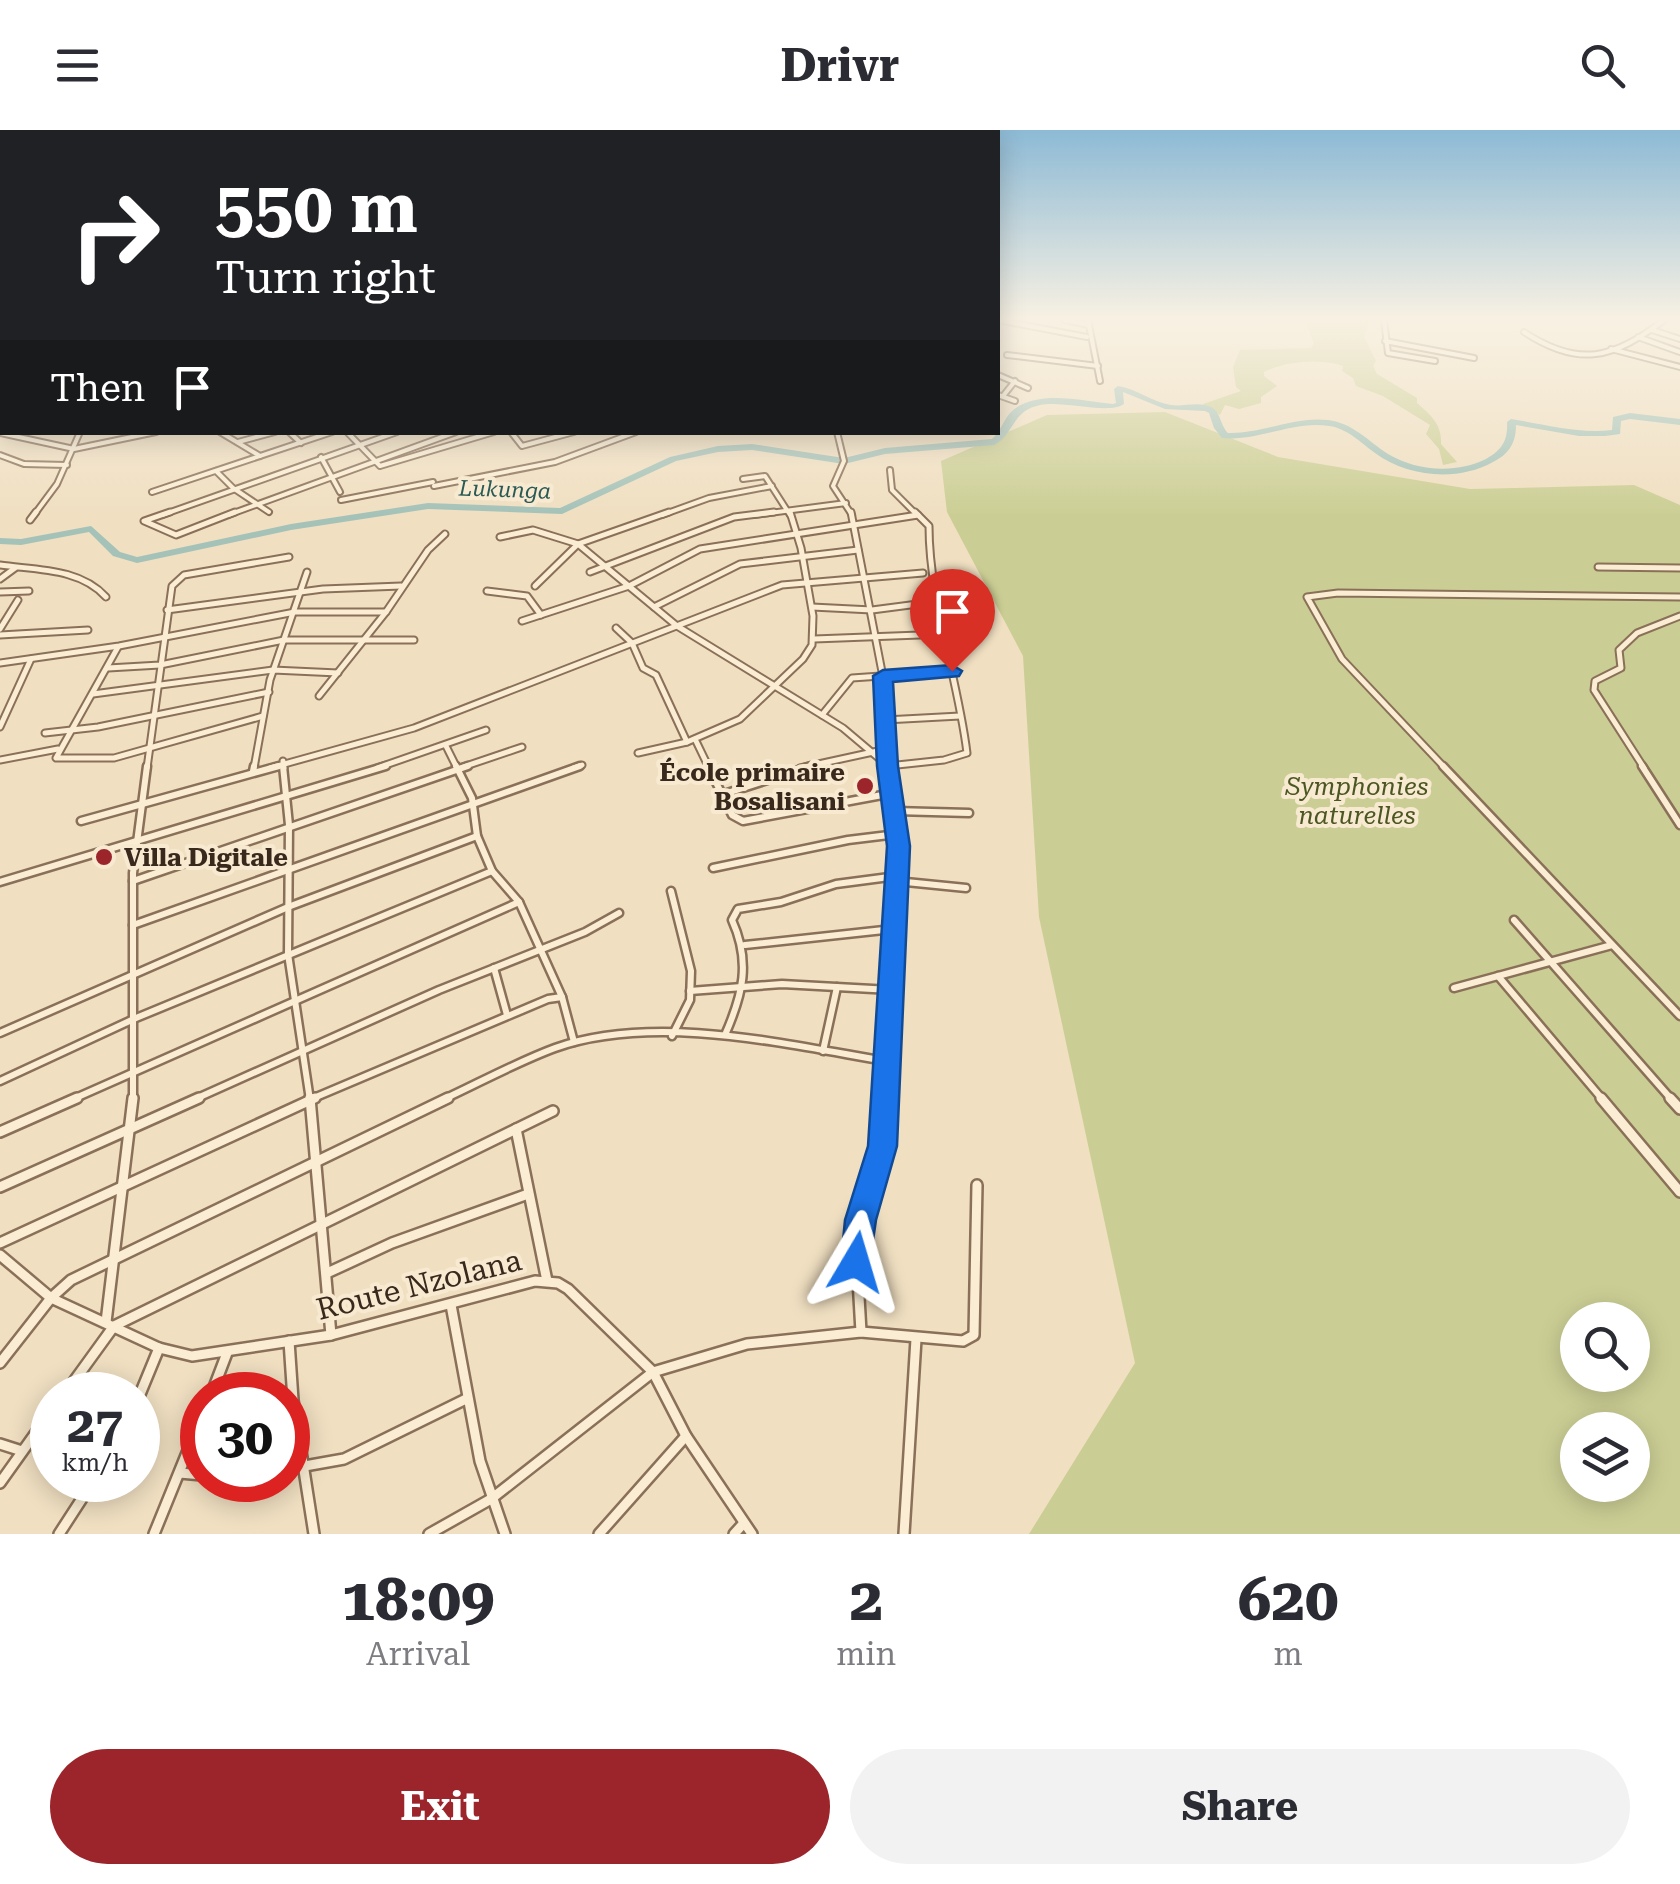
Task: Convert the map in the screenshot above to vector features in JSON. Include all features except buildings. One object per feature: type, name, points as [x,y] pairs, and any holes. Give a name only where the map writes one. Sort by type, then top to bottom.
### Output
[{"type":"street","points":[[1023,386],[1028,388]]},
{"type":"street","points":[[1000,395],[1014,401]]},
{"type":"street","points":[[9,435],[74,449],[142,435]]},
{"type":"street","points":[[30,520],[67,465],[79,435]]},
{"type":"street","points":[[225,435],[261,456]]},
{"type":"street","points":[[237,443],[265,435]]},
{"type":"street","points":[[292,435],[301,443]]},
{"type":"street","points":[[152,492],[324,435]]},
{"type":"street","points":[[350,435],[383,466],[387,475]]},
{"type":"street","points":[[390,435],[144,521],[176,535],[256,502],[446,435]]},
{"type":"street","points":[[398,435],[412,447]]},
{"type":"street","points":[[453,435],[457,444]]},
{"type":"street","points":[[383,466],[485,435]]},
{"type":"street","points":[[513,435],[522,446],[563,435]]},
{"type":"street","points":[[341,500],[390,486],[434,484],[555,462],[628,435]]},
{"type":"street","points":[[836,435],[843,448],[844,472],[833,486],[847,503],[866,577],[883,676],[888,766],[898,834],[882,1146],[856,1244],[861,1332]]},
{"type":"street","points":[[0,456],[24,464],[67,465]]},
{"type":"street","points":[[322,457],[340,492]]},
{"type":"street","points":[[500,538],[533,530],[578,544],[677,626],[822,715],[888,766],[944,760],[967,754],[961,704],[930,552],[930,526],[889,486],[890,470]]},
{"type":"street","points":[[216,471],[233,488],[269,512]]},
{"type":"street","points":[[638,753],[691,740],[740,719],[803,659],[814,639],[808,581],[788,510],[764,475],[743,479]]},
{"type":"street","points":[[535,586],[578,544],[722,494],[772,486]]},
{"type":"street","points":[[590,572],[734,516],[847,503]]},
{"type":"street","points":[[522,620],[630,586],[700,549],[919,514]]},
{"type":"street","points":[[320,696],[445,534]]},
{"type":"street","points":[[654,607],[731,567],[858,550]]},
{"type":"street","points":[[79,1372],[110,1324],[127,1184],[136,1018],[136,840],[172,586],[184,576],[289,557]]},
{"type":"street","points":[[0,566],[86,580],[106,597]]},
{"type":"street","points":[[1598,567],[1680,568]]},
{"type":"street","points":[[0,579],[16,568]]},
{"type":"street","points":[[253,771],[273,670],[307,572]]},
{"type":"street","points":[[81,821],[414,728],[782,585],[923,573]]},
{"type":"street","points":[[166,610],[300,592],[402,586]]},
{"type":"street","points":[[0,592],[29,591]]},
{"type":"street","points":[[487,592],[530,595],[541,614]]},
{"type":"street","points":[[1680,597],[1338,593],[1307,597],[1342,659],[1680,1016]]},
{"type":"street","points":[[0,632],[18,600]]},
{"type":"street","points":[[812,608],[872,610],[941,602]]},
{"type":"street","points":[[0,663],[118,646],[295,612],[386,612]]},
{"type":"street","points":[[1680,616],[1629,638],[1619,650],[1621,668],[1596,681],[1594,690],[1680,826]]},
{"type":"street","points":[[616,628],[632,643],[643,668],[656,675],[732,815],[742,821],[834,800],[893,793]]},
{"type":"street","points":[[0,632],[88,630]]},
{"type":"street","points":[[814,639],[946,634]]},
{"type":"street","points":[[106,668],[160,665],[284,640],[414,640]]},
{"type":"street","points":[[118,646],[56,758],[104,760],[262,716]]},
{"type":"street","points":[[0,727],[32,658]]},
{"type":"street","points":[[92,694],[273,670],[338,673]]},
{"type":"street","points":[[822,715],[852,678],[952,671]]},
{"type":"street","points":[[45,733],[269,692]]},
{"type":"street","points":[[885,720],[960,716]]},
{"type":"street","points":[[0,882],[446,746],[486,730]]},
{"type":"street","points":[[446,746],[472,798],[477,836],[492,871],[519,902],[562,997],[574,1042]]},
{"type":"street","points":[[134,881],[522,747]]},
{"type":"street","points":[[0,760],[58,749]]},
{"type":"street","points":[[721,795],[787,771],[887,750]]},
{"type":"street","points":[[283,762],[289,825],[288,954],[310,1102],[331,1334]]},
{"type":"street","points":[[133,925],[582,764]]},
{"type":"street","points":[[895,811],[969,813]]},
{"type":"street","points":[[713,868],[848,840],[898,834]]},
{"type":"street","points":[[0,1033],[288,907],[477,836]]},
{"type":"street","points":[[0,1081],[136,1018],[492,871]]},
{"type":"street","points":[[725,1035],[742,988],[747,956],[732,920],[738,909],[781,902],[836,884],[896,878],[966,888]]},
{"type":"street","points":[[671,891],[691,970],[690,1000],[672,1036]]},
{"type":"street","points":[[0,1132],[519,902]]},
{"type":"street","points":[[0,1187],[302,1051],[585,932],[619,913]]},
{"type":"street","points":[[1514,920],[1680,1109]]},
{"type":"street","points":[[744,945],[893,930]]},
{"type":"street","points":[[1454,988],[1612,945]]},
{"type":"street","points":[[494,968],[507,1015]]},
{"type":"street","points":[[1498,976],[1680,1192]]},
{"type":"street","points":[[690,990],[782,984],[891,990]]},
{"type":"street","points":[[823,1050],[836,987]]},
{"type":"street","points":[[0,1243],[507,1015],[562,997]]},
{"type":"street","points":[[0,1363],[65,1284],[315,1159],[574,1042],[588,1038],[725,1035],[885,1061]]},
{"type":"street","points":[[110,1324],[552,1111]]},
{"type":"street","points":[[516,1128],[547,1282]]},
{"type":"street","points":[[430,1534],[491,1500],[652,1372],[748,1344],[861,1332],[963,1341],[974,1335],[977,1185]]},
{"type":"street","points":[[327,1273],[392,1244],[528,1194]]},
{"type":"street","name":"Route Nzolana","points":[[2,1259],[51,1298],[160,1348],[192,1356],[331,1334],[523,1284],[547,1282],[568,1289],[652,1372],[686,1436],[752,1534]]},
{"type":"street","points":[[450,1305],[466,1399],[491,1500],[505,1534]]},
{"type":"street","points":[[904,1534],[916,1339]]},
{"type":"street","points":[[289,1342],[291,1372]]},
{"type":"street","points":[[150,1372],[160,1348]]},
{"type":"street","points":[[220,1372],[228,1351]]},
{"type":"street","points":[[310,1467],[344,1459],[466,1399]]},
{"type":"street","points":[[599,1534],[686,1436]]},
{"type":"street","points":[[0,1483],[30,1440]]},
{"type":"street","points":[[0,1444],[22,1451]]},
{"type":"street","points":[[154,1534],[180,1473]]},
{"type":"street","points":[[310,1501],[314,1534]]},
{"type":"street","points":[[59,1534],[80,1502]]},
{"type":"street","points":[[734,1534],[744,1522]]},
{"type":"green space","points":[[1277,386],[1261,397],[1261,403],[1239,409],[1225,405],[1220,415],[1203,404],[1241,391],[1236,387]]},
{"type":"green space","points":[[1356,386],[1396,386],[1417,398],[1438,426],[1441,444],[1457,462],[1443,465],[1439,449],[1426,434],[1430,425],[1383,396]]},
{"type":"green space","name":"Symphonies naturelles","points":[[1165,412],[1278,457],[1470,489],[1634,485],[1680,505],[1680,1534],[1029,1534],[1135,1363],[1039,917],[1023,656],[947,512],[941,461],[1047,415]]},
{"type":"waterway","name":"Lukunga","points":[[0,541],[21,542],[91,529],[116,554],[137,560],[291,527],[428,506],[562,511],[673,459],[718,449],[752,447],[844,461],[885,451],[994,442],[1014,414],[1029,406],[1065,401],[1114,407],[1120,404],[1118,389],[1165,407],[1208,409],[1225,436],[1251,435],[1303,423],[1339,425],[1401,464],[1441,471],[1481,465],[1499,455],[1509,444],[1511,422],[1592,434],[1617,432],[1616,419],[1630,416],[1680,422]]},
{"type":"place","name":"École primaire Bosalisani","points":[[865,786]]},
{"type":"place","name":"Villa Digitale","points":[[104,857]]},
{"type":"route","points":[[856,1262],[860,1220],[882,1146],[899,846],[888,766],[883,676],[952,671]]}]
